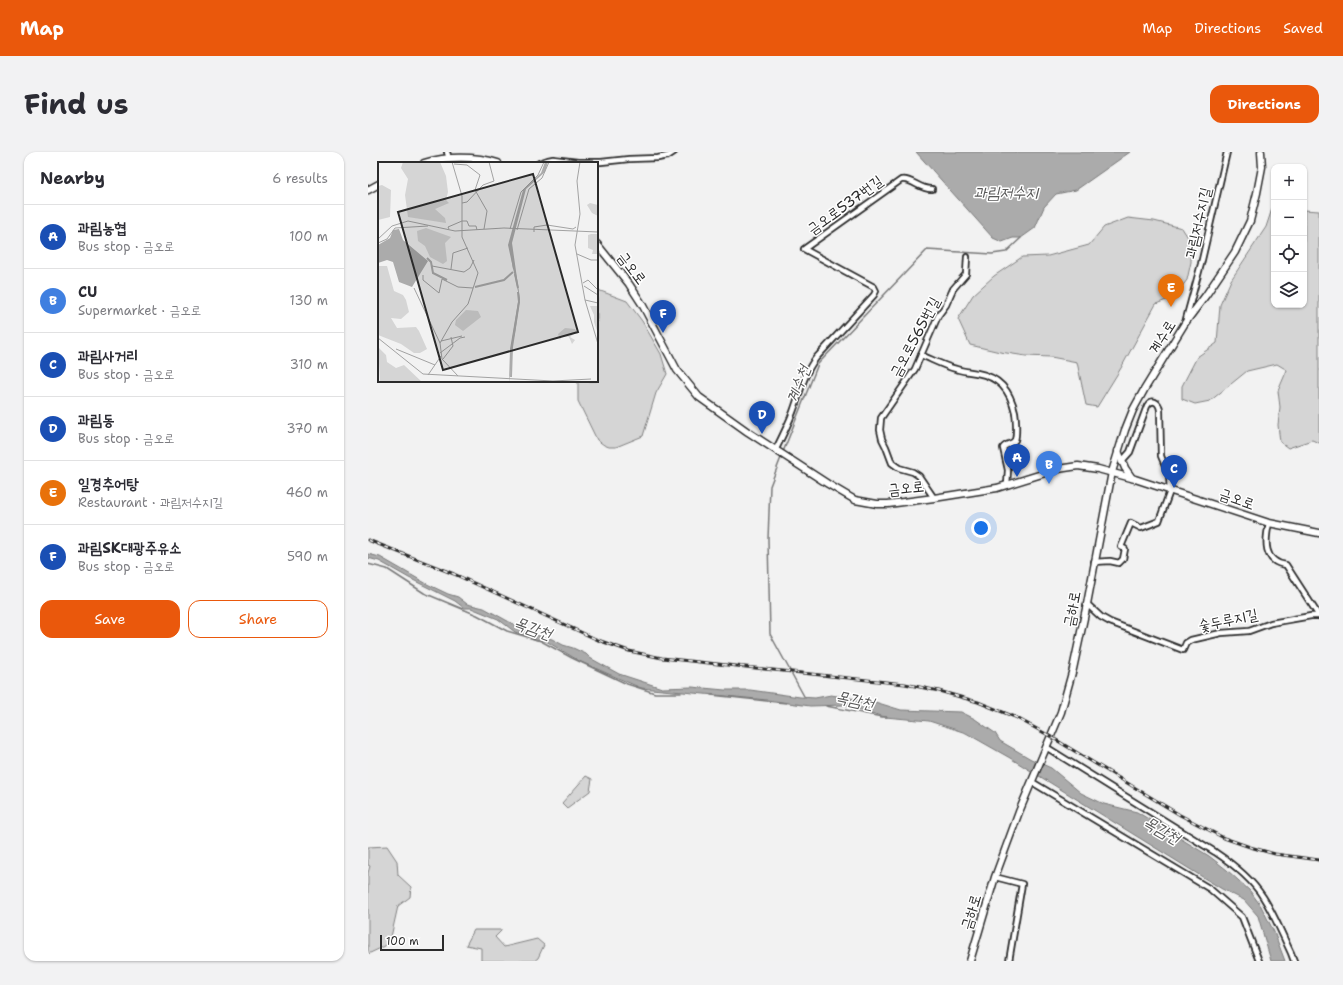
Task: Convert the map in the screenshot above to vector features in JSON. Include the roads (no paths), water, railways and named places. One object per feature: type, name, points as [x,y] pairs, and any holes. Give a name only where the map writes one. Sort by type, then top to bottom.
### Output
[{"type":"main road","name":"계수로","points":[[1112,472],[1127,425],[1138,400],[1185,323],[1235,252],[1250,221],[1262,167],[1261,152]]},
{"type":"main road","points":[[429,162],[449,158],[484,162]]},
{"type":"main road","points":[[368,190],[378,185]]},
{"type":"main road","name":"금오로","points":[[598,245],[629,284],[642,304],[674,366],[689,386],[706,402],[840,492],[855,500],[888,504],[934,498],[1007,485],[1058,469],[1068,467],[1087,467],[1132,478],[1269,523],[1319,533]]},
{"type":"main road","points":[[1118,452],[1122,462],[1132,478]]},
{"type":"main road","name":"금하로","points":[[970,961],[996,876],[1019,812],[1061,712],[1073,669],[1087,604],[1112,472]]},
{"type":"street","points":[[447,152],[449,158]]},
{"type":"street","points":[[598,162],[658,158],[668,156],[674,152]]},
{"type":"street","name":"과림저수지길","points":[[1185,323],[1201,264],[1227,152]]},
{"type":"street","points":[[542,162],[553,159],[578,162]]},
{"type":"street","name":"금오로537번길","points":[[777,450],[810,367],[816,358],[876,291],[874,287],[804,249],[901,180],[906,179],[925,189],[932,189]]},
{"type":"street","name":"금오로565번길","points":[[934,498],[919,476],[913,472],[899,468],[892,463],[882,439],[880,430],[881,418],[910,376],[938,316],[946,305],[953,290],[966,274],[967,257]]},
{"type":"street","points":[[921,355],[955,369],[993,378],[999,382],[1007,392],[1016,417],[1015,441],[1005,445],[1003,448],[1008,470],[1007,485]]},
{"type":"street","points":[[1094,562],[1119,563],[1123,559],[1125,549],[1121,547],[1131,523],[1141,528],[1159,520],[1170,491],[1169,475],[1161,456],[1160,410],[1159,405],[1156,402],[1152,401],[1147,406],[1130,452],[1122,462]]},
{"type":"street","points":[[1269,523],[1267,530],[1268,554],[1275,562],[1286,565],[1319,616]]},
{"type":"street","name":"숯두루지길","points":[[1087,604],[1104,619],[1182,650],[1191,640],[1221,633],[1249,631],[1271,623],[1319,616]]},
{"type":"street","points":[[1046,747],[1215,852],[1237,868],[1263,896],[1294,961]]},
{"type":"street","points":[[1032,782],[1210,889],[1242,917],[1259,961]]},
{"type":"street","points":[[996,876],[1022,884],[1009,961]]},
{"type":"water","name":"과림저수지","points":[[916,152],[1130,152],[1076,190],[1056,194],[1044,207],[1035,228],[1021,238],[1013,238],[1002,242],[993,238]]},
{"type":"water","name":"목감천","points":[[368,554],[380,557],[427,584],[458,597],[467,604],[484,608],[524,630],[552,639],[586,654],[590,658],[619,674],[662,688],[692,687],[725,690],[750,690],[815,698],[831,695],[875,702],[901,710],[961,712],[975,719],[995,733],[1000,741],[1031,759],[1051,768],[1081,793],[1104,804],[1137,812],[1209,856],[1250,891],[1261,906],[1274,932],[1285,961],[1271,961],[1258,916],[1244,900],[1222,889],[1010,758],[966,733],[929,721],[885,717],[844,705],[810,706],[767,700],[641,688],[581,662],[546,641],[536,640],[515,632],[498,619],[471,608],[464,608],[455,601],[379,561],[368,558]]},
{"type":"waterway","name":"계수천","points":[[783,452],[818,364],[927,250],[992,254],[1006,252],[1021,238]]},
{"type":"waterway","name":"계수천","points":[[782,455],[770,486],[768,539],[770,634],[805,698]]},
{"type":"waterway","name":"목감천","points":[[368,564],[387,569],[424,593],[477,615],[507,631],[541,641],[572,658],[627,684],[655,693],[681,693]]},
{"type":"waterway","name":"목감천","points":[[711,695],[786,703]]},
{"type":"waterway","name":"목감천","points":[[826,706],[887,717]]},
{"type":"railway","points":[[368,540],[454,574],[598,640],[629,651],[662,658],[905,684],[939,691],[978,702],[1015,717],[1048,735],[1180,815],[1224,838],[1275,854],[1319,860]]},
{"type":"place","name":"일경추어탕","points":[[1171,307]]},
{"type":"place","name":"과림SK대광주유소","points":[[663,333]]},
{"type":"place","name":"과림동","points":[[762,434]]},
{"type":"place","name":"과림농협","points":[[1017,477]]},
{"type":"place","name":"CU","points":[[1049,484]]},
{"type":"place","name":"과림사거리","points":[[1174,488]]}]
